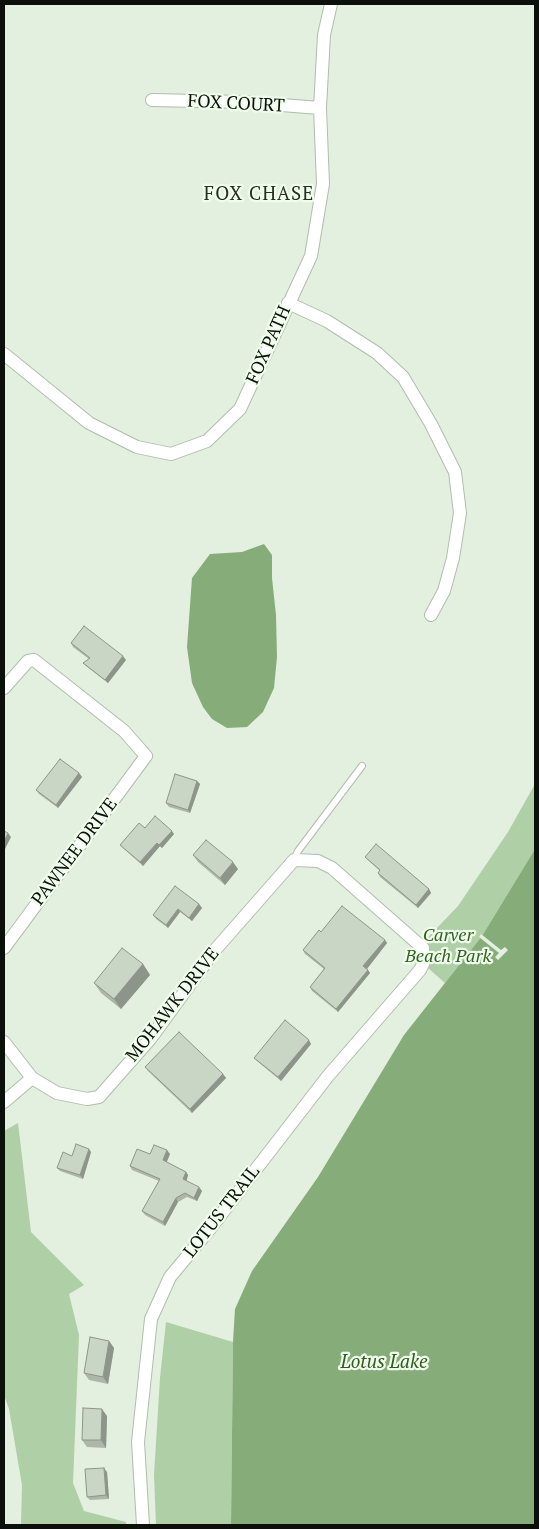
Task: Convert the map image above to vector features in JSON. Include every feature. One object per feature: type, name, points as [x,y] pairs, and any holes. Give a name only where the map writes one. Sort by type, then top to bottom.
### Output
[{"type":"street","name":"FOX PATH","points":[[4,354],[89,423],[137,446],[171,454],[207,441],[240,409],[310,256],[323,184],[320,108],[324,35],[331,4]]},
{"type":"street","name":"FOX COURT","points":[[152,100],[243,102],[320,108]]},
{"type":"street","points":[[288,303],[327,321],[376,353],[403,376],[431,424],[455,472],[460,513],[453,558],[444,591],[432,615]]},
{"type":"street","name":"PAWNEE DRIVE","points":[[4,688],[28,661],[34,660],[124,731],[146,756],[4,948]]},
{"type":"street","name":"LOTUS TRAIL","points":[[143,1525],[138,1442],[151,1319],[170,1277],[209,1230],[328,1076],[420,970],[423,964],[423,948],[332,868],[318,861],[294,860]]},
{"type":"street","name":"MOHAWK DRIVE","points":[[32,1078],[56,1093],[87,1100],[100,1097],[151,1038],[215,950],[294,860]]},
{"type":"street","points":[[4,1042],[32,1078],[4,1102]]},
{"type":"lane","points":[[294,860],[298,851],[362,766]]},
{"type":"green space","name":"Carver Beach Park","points":[[535,784],[535,849],[482,936],[445,983],[412,954],[458,906],[508,832]]},
{"type":"green space","points":[[18,1123],[31,1232],[84,1285],[69,1294],[79,1335],[73,1483],[84,1511],[126,1522],[126,1525],[21,1525],[22,1485],[9,1409],[4,1395],[4,1131]]},
{"type":"green space","points":[[166,1322],[233,1342],[231,1525],[156,1525],[154,1475],[160,1378]]},
{"type":"water","points":[[264,544],[272,555],[277,657],[274,688],[263,712],[247,727],[227,728],[212,719],[203,707],[192,683],[187,647],[192,578],[210,554],[242,552]]},
{"type":"water","name":"Lotus Lake","points":[[535,849],[535,1525],[231,1525],[235,1309],[252,1271],[318,1177],[404,1035],[482,936]]},
{"type":"pier","points":[[481,934],[501,950],[505,947],[508,950],[498,960],[495,957],[499,953],[479,937]]},
{"type":"building","points":[[84,626],[123,656],[105,680],[83,663],[90,658],[71,643]]},
{"type":"building","points":[[60,759],[79,773],[56,805],[36,790]]},
{"type":"building","points":[[175,774],[197,781],[188,810],[166,803]]},
{"type":"building","points":[[155,816],[172,831],[159,845],[157,843],[140,862],[120,845],[139,823],[145,828]]},
{"type":"building","points":[[4,831],[8,833],[4,842]]},
{"type":"building","points":[[206,840],[233,862],[220,878],[193,855]]},
{"type":"building","points":[[376,844],[429,889],[416,905],[378,873],[380,870],[365,857]]},
{"type":"building","points":[[175,886],[199,904],[189,918],[178,909],[166,925],[153,915]]},
{"type":"building","points":[[342,906],[385,940],[363,966],[368,970],[336,1009],[310,987],[325,968],[303,950],[319,930],[321,932]]},
{"type":"building","points":[[122,948],[143,964],[114,999],[94,983]]},
{"type":"building","points":[[285,1020],[309,1040],[278,1077],[254,1058]]},
{"type":"building","points":[[179,1032],[223,1074],[190,1109],[145,1067]]},
{"type":"building","points":[[76,1144],[89,1149],[80,1175],[57,1168],[63,1152],[72,1156]]},
{"type":"building","points":[[154,1145],[167,1150],[163,1160],[186,1172],[183,1179],[199,1187],[194,1198],[185,1193],[176,1198],[163,1222],[142,1211],[160,1179],[130,1166],[137,1149],[150,1154]]},
{"type":"building","points":[[90,1337],[109,1341],[103,1377],[84,1373]]},
{"type":"building","points":[[83,1408],[102,1409],[101,1440],[82,1440]]},
{"type":"building","points":[[104,1468],[106,1495],[87,1497],[85,1469]]},
{"type":"district","name":"FOX CHASE","points":[[259,195]]}]
